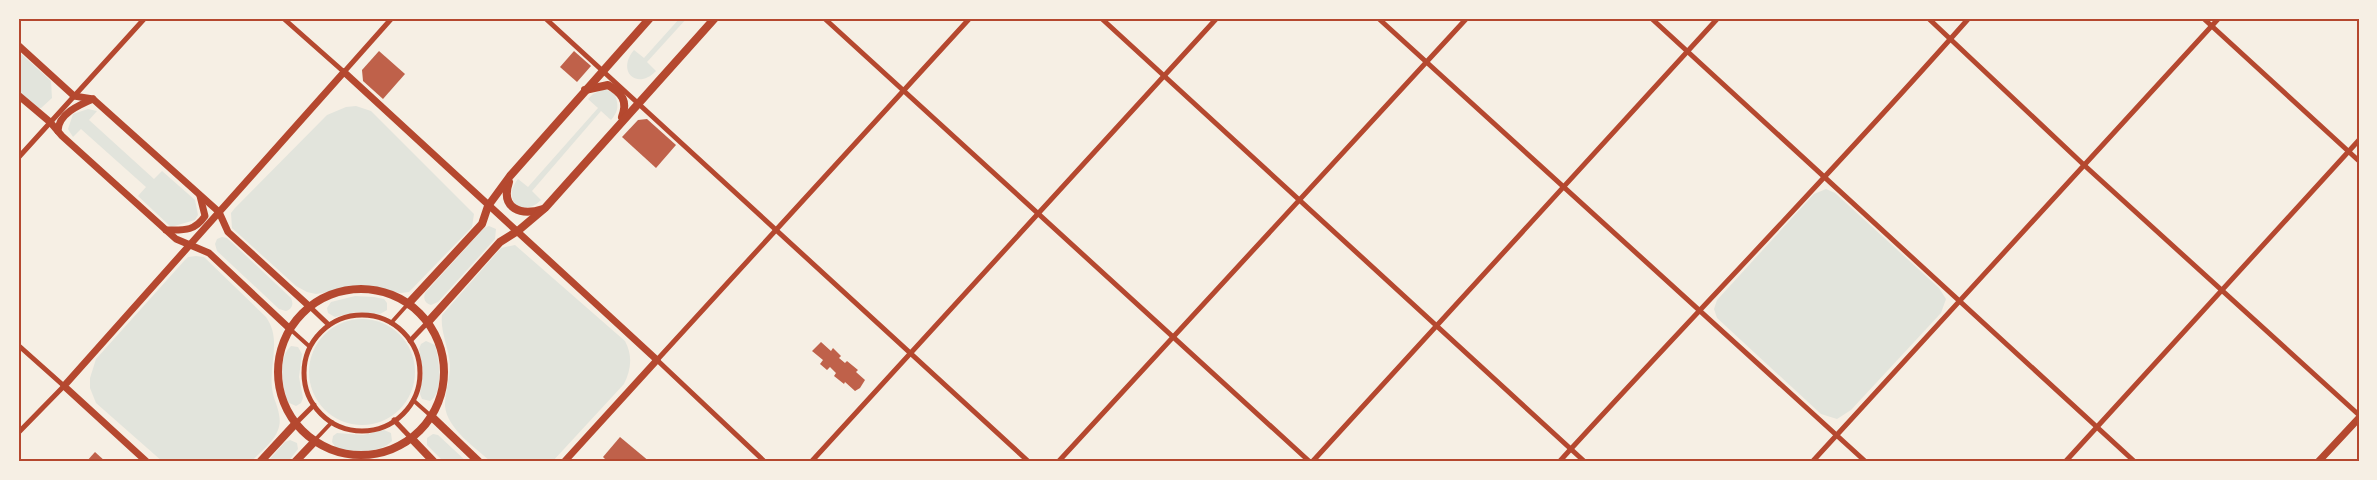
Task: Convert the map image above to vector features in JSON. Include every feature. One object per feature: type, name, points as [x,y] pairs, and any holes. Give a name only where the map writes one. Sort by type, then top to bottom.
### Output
[{"type":"main road","points":[[408,304],[482,224],[488,206],[510,176],[650,18]]},
{"type":"main road","points":[[428,322],[500,242],[519,230],[545,208],[715,18]]},
{"type":"main road","points":[[585,90],[608,85],[617,90],[625,98],[625,109],[620,123]]},
{"type":"main road","points":[[510,176],[507,199],[513,208],[524,213],[545,208]]},
{"type":"main road","points":[[367,289],[385,292],[408,304],[428,322],[437,337],[442,353],[443,388],[431,416],[412,439],[387,451],[356,455],[337,451],[315,441],[296,423],[286,408],[277,375],[279,358],[290,329],[310,307],[332,294],[349,290],[367,289]]},
{"type":"main road","points":[[431,416],[479,462]]},
{"type":"main road","points":[[260,462],[296,423]]},
{"type":"main road","points":[[412,439],[434,462]]},
{"type":"main road","points":[[295,462],[315,441]]},
{"type":"street","points":[[18,158],[145,18]]},
{"type":"street","points":[[283,18],[488,206],[519,230],[765,462]]},
{"type":"street","points":[[18,434],[64,386],[392,18]]},
{"type":"street","points":[[545,18],[1029,462]]},
{"type":"street","points":[[824,18],[1311,462],[1718,18]]},
{"type":"street","points":[[564,462],[970,18]]},
{"type":"street","points":[[1101,18],[1585,462]]},
{"type":"street","points":[[811,462],[1217,18]]},
{"type":"street","points":[[1378,18],[1866,462]]},
{"type":"street","points":[[1058,462],[1467,18]]},
{"type":"street","points":[[1651,18],[2135,462]]},
{"type":"street","points":[[1928,18],[2084,165],[2359,417],[2318,462]]},
{"type":"street","points":[[1559,462],[1699,309],[1825,178],[1969,18]]},
{"type":"street","points":[[2203,18],[2359,161]]},
{"type":"street","points":[[1812,462],[2219,18]]},
{"type":"street","points":[[18,45],[74,96],[93,99],[219,212],[228,232],[329,325]]},
{"type":"street","points":[[18,95],[165,230],[176,239],[209,253],[310,347]]},
{"type":"street","points":[[62,136],[58,130],[58,124],[71,109],[93,99]]},
{"type":"street","points":[[2064,462],[2359,140]]},
{"type":"street","points":[[165,230],[192,230],[200,223],[205,216],[199,194]]},
{"type":"street","points":[[391,323],[408,304]]},
{"type":"street","points":[[361,315],[377,317],[391,323],[410,341],[418,361],[419,379],[408,408],[386,426],[370,430],[354,430],[332,422],[323,416],[314,405],[305,387],[304,370],[314,339],[329,325],[346,317],[361,315]]},
{"type":"street","points":[[410,341],[428,322]]},
{"type":"street","points":[[18,345],[147,462]]},
{"type":"street","points":[[413,399],[431,416]]},
{"type":"street","points":[[296,423],[314,405]]},
{"type":"street","points":[[394,420],[412,439]]},
{"type":"street","points":[[315,441],[332,422]]},
{"type":"shaded area","points":[[680,18],[687,18],[647,62],[656,71],[642,79],[631,76],[627,65],[634,50],[644,58]]},
{"type":"shaded area","points":[[18,51],[51,81],[52,98],[41,108],[29,108],[18,98]]},
{"type":"shaded area","points":[[604,89],[614,93],[616,97],[617,107],[614,117],[611,120],[601,111],[532,191],[541,200],[529,207],[516,206],[512,192],[518,179],[528,187],[598,108],[588,99]]},
{"type":"shaded area","points":[[356,106],[371,111],[474,214],[472,227],[409,292],[358,287],[316,294],[307,292],[296,286],[232,228],[231,213],[235,208],[327,115],[346,107]]},
{"type":"shaded area","points":[[88,109],[97,111],[89,120],[154,179],[162,171],[195,200],[198,215],[195,220],[171,227],[138,196],[146,187],[81,129],[73,137],[68,129],[73,114]]},
{"type":"shaded area","points":[[1826,189],[1835,193],[1939,288],[1946,299],[1941,313],[1851,410],[1837,419],[1821,414],[1717,318],[1714,309],[1717,300],[1814,194]]},
{"type":"shaded area","points":[[489,226],[496,229],[495,239],[438,302],[431,305],[427,303],[424,299],[425,293],[484,228]]},
{"type":"shaded area","points":[[227,238],[291,298],[290,309],[286,311],[279,309],[217,251],[215,244],[217,239]]},
{"type":"shaded area","points":[[515,245],[625,341],[629,352],[630,368],[624,384],[552,462],[491,462],[456,430],[445,406],[450,365],[442,328],[442,315],[501,248]]},
{"type":"shaded area","points":[[188,257],[204,257],[266,317],[271,326],[274,345],[272,384],[279,425],[273,439],[251,462],[163,462],[96,403],[90,388],[90,378],[96,359],[184,261]]},
{"type":"shaded area","points":[[355,296],[384,299],[387,303],[387,310],[380,314],[356,312],[335,317],[328,313],[327,308],[331,302]]},
{"type":"shaded area","points":[[362,319],[382,323],[399,335],[411,352],[415,372],[411,392],[399,409],[382,421],[362,425],[342,421],[325,409],[313,392],[309,372],[313,352],[325,335],[342,323]]},
{"type":"shaded area","points":[[426,341],[435,345],[439,367],[439,384],[430,401],[422,399],[420,394],[423,372],[419,349]]},
{"type":"shaded area","points":[[291,346],[298,347],[302,354],[299,377],[303,398],[296,406],[287,402],[283,380],[284,358]]},
{"type":"shaded area","points":[[384,430],[391,433],[392,441],[373,450],[358,451],[336,448],[332,442],[333,436],[337,433],[363,435]]},
{"type":"shaded area","points":[[433,434],[438,435],[467,462],[444,462],[427,445],[427,438]]},
{"type":"shaded area","points":[[290,440],[297,443],[298,449],[288,462],[267,462],[285,442]]},
{"type":"building","points":[[379,51],[405,74],[383,99],[363,81],[362,70]]},
{"type":"building","points":[[574,51],[591,66],[577,82],[560,67]]},
{"type":"building","points":[[647,119],[676,145],[656,168],[622,137],[638,120]]},
{"type":"building","points":[[821,342],[831,351],[833,348],[841,356],[839,358],[858,370],[856,372],[865,380],[860,388],[855,391],[834,376],[836,373],[830,367],[827,370],[820,364],[823,360],[812,351]]},
{"type":"building","points":[[620,437],[650,462],[608,462],[603,457]]},
{"type":"building","points":[[95,452],[106,462],[86,462]]}]
